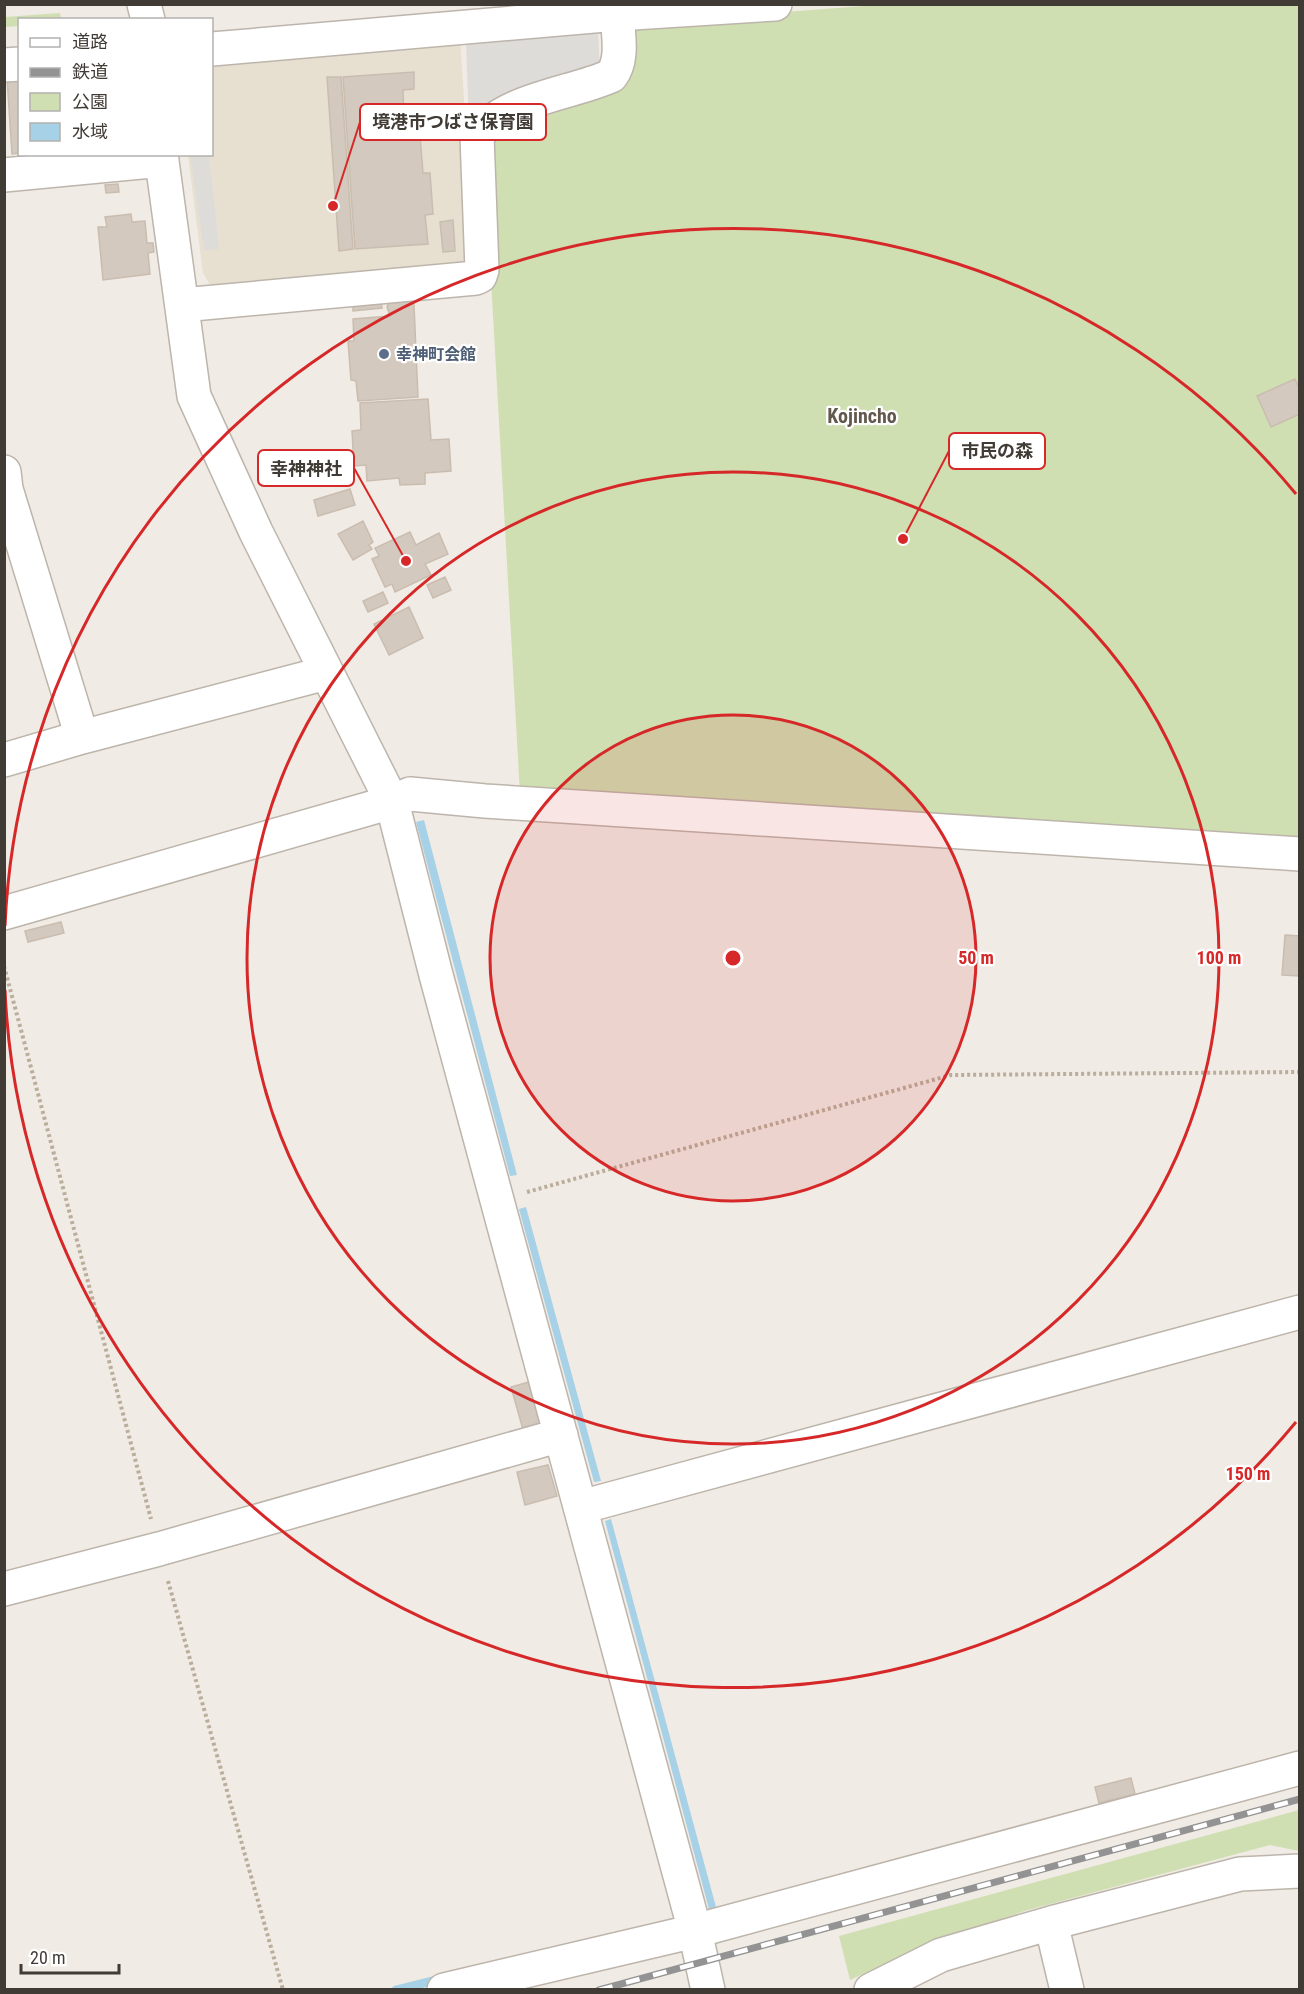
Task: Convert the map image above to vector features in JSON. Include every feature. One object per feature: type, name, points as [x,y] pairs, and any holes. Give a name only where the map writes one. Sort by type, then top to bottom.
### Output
[{"type":"street","points":[[213,49],[617,14],[775,4]]},
{"type":"street","points":[[182,304],[480,276],[482,270],[477,136],[496,118],[522,106],[610,76],[615,70],[619,50],[617,14]]},
{"type":"street","points":[[4,175],[162,157],[194,396],[256,532],[392,802],[436,975],[695,1931],[708,1989]]},
{"type":"street","points":[[4,472],[6,489],[82,736]]},
{"type":"street","points":[[4,760],[82,736],[326,673]]},
{"type":"street","points":[[4,913],[392,802],[410,794],[485,801],[1299,854]]},
{"type":"street","points":[[581,1507],[1299,1312]]},
{"type":"street","points":[[4,1589],[159,1549],[561,1435]]},
{"type":"street","points":[[444,1989],[695,1931],[1299,1768]]},
{"type":"street","points":[[871,1989],[941,1955],[1051,1923],[1240,1874],[1299,1871]]},
{"type":"street","points":[[1051,1923],[1067,1989]]},
{"type":"path","points":[[4,966],[159,1549],[283,1989]]},
{"type":"path","points":[[497,1201],[951,1075],[1299,1072]]},
{"type":"shaded area","points":[[598,31],[600,69],[469,127],[466,43]]},
{"type":"shaded area","points":[[460,38],[473,266],[214,291],[203,273],[188,156],[213,156],[213,62]]},
{"type":"shaded area","points":[[190,156],[209,156],[219,249],[204,250]]},
{"type":"green space","points":[[889,4],[1299,5],[1299,842],[520,794],[485,173],[495,132],[616,85],[627,24]]},
{"type":"green space","points":[[60,13],[61,18],[18,18],[18,26],[5,27],[5,17]]},
{"type":"green space","points":[[1299,1810],[1299,1851],[1270,1845],[1028,1910],[933,1941],[850,1980],[839,1936]]},
{"type":"water","points":[[424,820],[517,1175],[510,1176],[416,822]]},
{"type":"water","points":[[526,1207],[601,1481],[594,1482],[519,1209]]},
{"type":"water","points":[[611,1519],[716,1907],[709,1909],[605,1521]]},
{"type":"building","points":[[414,72],[414,89],[403,90],[404,115],[390,115],[391,126],[419,124],[423,173],[430,173],[433,214],[425,215],[428,244],[355,249],[343,77]]},
{"type":"building","points":[[327,77],[341,77],[353,249],[339,251]]},
{"type":"building","points":[[7,78],[18,78],[18,153],[12,154]]},
{"type":"building","points":[[118,184],[119,192],[106,193],[105,185]]},
{"type":"building","points":[[131,214],[132,222],[145,221],[147,243],[153,243],[154,252],[148,253],[150,274],[103,280],[98,227],[107,227],[105,217]]},
{"type":"building","points":[[453,220],[455,251],[443,252],[440,222]]},
{"type":"building","points":[[380,294],[382,308],[353,311],[353,297]]},
{"type":"building","points":[[409,298],[414,305],[418,397],[358,401],[356,381],[351,380],[348,341],[354,341],[353,319],[390,316],[387,307],[389,302]]},
{"type":"building","points":[[1295,379],[1300,390],[1300,414],[1271,427],[1257,396]]},
{"type":"building","points":[[428,399],[431,440],[449,439],[451,471],[425,473],[425,484],[400,485],[399,478],[367,481],[366,465],[354,466],[352,431],[361,430],[360,403]]},
{"type":"building","points":[[350,489],[355,505],[318,516],[314,500]]},
{"type":"building","points":[[363,521],[373,542],[369,545],[372,549],[353,560],[338,534]]},
{"type":"building","points":[[410,532],[416,545],[439,533],[448,554],[425,564],[431,575],[395,592],[392,584],[385,587],[372,559],[379,556],[375,548]]},
{"type":"building","points":[[445,577],[451,590],[433,598],[427,585]]},
{"type":"building","points":[[383,592],[388,603],[368,612],[363,601]]},
{"type":"building","points":[[409,607],[423,638],[389,655],[374,624]]},
{"type":"building","points":[[61,922],[64,933],[28,942],[25,931]]},
{"type":"building","points":[[1285,935],[1300,936],[1299,976],[1282,975]]},
{"type":"building","points":[[529,1382],[540,1421],[536,1429],[524,1433],[511,1387]]},
{"type":"building","points":[[548,1465],[557,1496],[525,1505],[517,1472]]},
{"type":"building","points":[[1131,1778],[1135,1794],[1099,1803],[1095,1787]]},
{"type":"waterway","points":[[396,1990],[440,1979]]},
{"type":"railway","points":[[599,1990],[1300,1799]]},
{"type":"place","name":"境港市つばさ保育園","points":[[333,206]]},
{"type":"place","name":"幸神町会館","points":[[384,354]]},
{"type":"place","name":"市民の森","points":[[903,539]]},
{"type":"place","name":"幸神神社","points":[[406,561]]},
{"type":"district","name":"Kojincho","points":[[862,416]]}]
